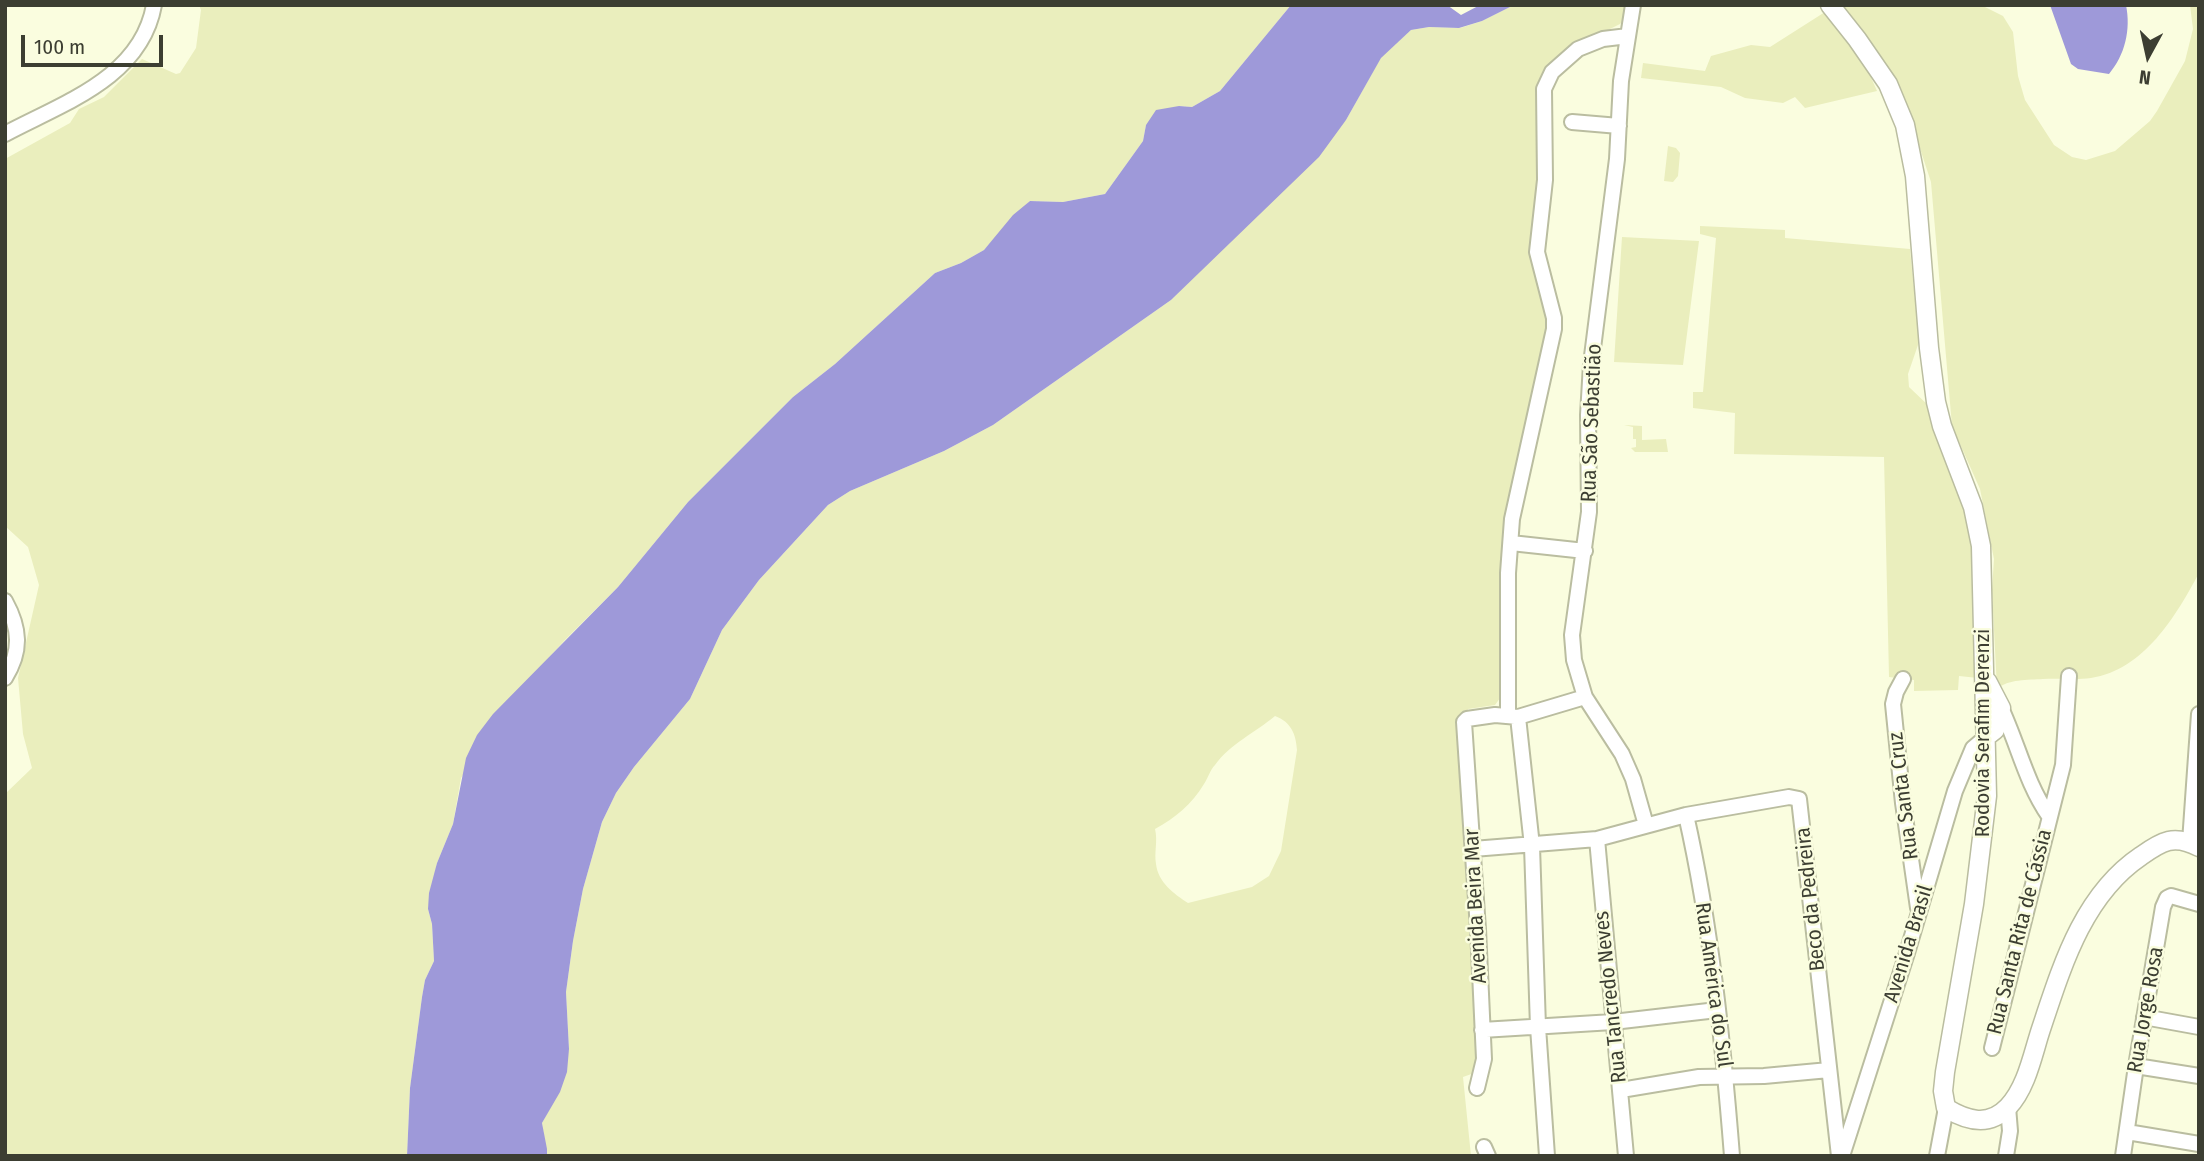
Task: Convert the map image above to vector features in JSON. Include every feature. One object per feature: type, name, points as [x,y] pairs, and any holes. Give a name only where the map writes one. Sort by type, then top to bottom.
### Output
[{"type":"main road","name":"Rodovia Serafim Derenzi","points":[[1830,5],[1857,38],[1888,84],[1905,124],[1915,176],[1936,402],[1942,426],[1973,507],[1981,546],[1983,675],[1990,734],[1987,796],[1983,842],[1945,1072],[1943,1091],[1946,1108]]},
{"type":"main road","points":[[1983,675],[2001,708],[1990,734]]},
{"type":"main road","points":[[1946,1108],[1961,1117],[1985,1121],[2008,1107],[2018,1092],[2066,959],[2087,914],[2108,885],[2161,842],[2178,840],[2194,845]]},
{"type":"street","points":[[5,134],[102,83],[119,69],[143,37],[153,5]]},
{"type":"street","name":"Rua São Sebastião","points":[[1633,5],[1621,80],[1617,159],[1591,364],[1588,415],[1589,512],[1572,635],[1574,660],[1586,697],[1622,754],[1633,779],[1646,825]]},
{"type":"street","points":[[1546,1149],[1538,1027],[1532,845],[1513,716],[1508,573],[1513,519],[1554,329],[1554,318],[1537,252],[1545,180],[1544,89],[1552,72],[1578,49],[1603,39],[1628,36]]},
{"type":"street","points":[[1572,122],[1619,126]]},
{"type":"street","points":[[1511,543],[1585,551]]},
{"type":"street","points":[[5,601],[16,622],[18,638],[15,656],[5,678]]},
{"type":"street","name":"Rua Santa Rita de Cássia","points":[[1992,1048],[2063,765],[2069,676]]},
{"type":"street","name":"Rua Santa Cruz","points":[[1903,679],[1895,692],[1893,704],[1903,803],[1919,914]]},
{"type":"street","points":[[1513,716],[1586,697]]},
{"type":"street","name":"Rua Santa Rita de Cássia","points":[[2001,708],[2031,787],[2049,816]]},
{"type":"street","points":[[2194,845],[2199,714]]},
{"type":"street","name":"Avenida Beira Mar","points":[[1477,1088],[1484,1059],[1464,723],[1467,719],[1513,716]]},
{"type":"street","points":[[1990,734],[2017,747]]},
{"type":"street","name":"Avenida Brasil","points":[[1841,1156],[1919,914],[1955,791],[1973,748],[1990,734]]},
{"type":"street","name":"Beco da Pedreira","points":[[1473,849],[1597,839],[1686,815],[1789,797],[1799,799],[1841,1156]]},
{"type":"street","name":"Rua América do Sul","points":[[1686,815],[1699,875],[1726,1077],[1732,1156]]},
{"type":"street","name":"Rua Tancredo Neves","points":[[1597,839],[1626,1156]]},
{"type":"street","name":"Rua Jorge Rosa","points":[[2123,1156],[2165,901],[2171,896],[2199,904]]},
{"type":"street","points":[[1482,1030],[1613,1022],[1717,1010]]},
{"type":"street","points":[[2144,1017],[2199,1027]]},
{"type":"street","points":[[2136,1066],[2199,1076]]},
{"type":"street","points":[[1620,1090],[1699,1077],[1829,1070]]},
{"type":"street","points":[[2006,1156],[2010,1131],[2008,1107]]},
{"type":"street","points":[[1937,1156],[1946,1108]]},
{"type":"street","points":[[2127,1132],[2191,1148]]},
{"type":"green space","points":[[199,5],[1291,5],[1220,91],[1192,107],[1179,106],[1146,125],[1143,141],[1105,194],[1063,202],[1030,201],[984,250],[935,273],[835,364],[793,397],[688,502],[618,587],[525,684],[461,778],[453,824],[437,863],[428,909],[432,924],[434,961],[425,980],[422,997],[410,1088],[407,1156],[5,1156],[5,794],[32,768],[23,734],[18,678],[39,585],[28,547],[5,526],[5,159],[70,123],[79,109],[104,97],[142,59],[176,74],[180,73],[196,48],[201,10]]},
{"type":"green space","points":[[1514,5],[1630,5],[1631,13],[1620,24],[1568,50],[1547,65],[1543,84],[1541,168],[1533,238],[1550,323],[1501,560],[1499,580],[1506,611],[1503,694],[1495,705],[1468,709],[1462,725],[1480,1071],[1463,1077],[1471,1156],[547,1156],[542,1123],[550,1108],[569,1049],[566,992],[573,941],[583,889],[602,822],[616,793],[634,767],[690,699],[722,630],[759,580],[828,505],[850,491],[944,451],[993,425],[1171,300],[1346,120],[1381,57],[1411,30],[1429,27],[1460,28],[1482,21]],"holes":[[[1275,716],[1292,729],[1297,750],[1281,851],[1269,876],[1252,887],[1188,903],[1163,882],[1157,870],[1155,829],[1188,804],[1213,767],[1228,751]]]},
{"type":"green space","points":[[1842,5],[1981,5],[2003,16],[2013,32],[2018,76],[2025,100],[2054,145],[2072,157],[2086,160],[2115,151],[2150,121],[2185,61],[2193,29],[2190,5],[2199,5],[2199,573],[2169,623],[2156,639],[2142,653],[2110,673],[2085,679],[2018,681],[1997,689],[1992,590],[1994,559],[1980,489],[1952,426],[1931,182],[1910,118],[1888,72],[1871,43]]},
{"type":"green space","points":[[1825,12],[1862,57],[1877,91],[1805,108],[1795,97],[1783,103],[1745,98],[1721,87],[1641,78],[1643,63],[1705,71],[1711,56],[1751,45],[1770,47]]},
{"type":"green space","points":[[1668,146],[1676,148],[1680,153],[1678,176],[1673,182],[1664,181]]},
{"type":"green space","points":[[1700,226],[1785,230],[1785,238],[1910,249],[1919,342],[1908,374],[1909,387],[1930,407],[1969,511],[1977,553],[1978,678],[1959,676],[1958,690],[1914,691],[1914,680],[1889,677],[1884,457],[1734,454],[1735,413],[1693,408],[1693,392],[1703,392],[1716,238],[1700,234]]},
{"type":"green space","points":[[1622,237],[1699,241],[1683,365],[1614,362]]},
{"type":"green space","points":[[1624,425],[1642,426],[1642,440],[1666,439],[1668,452],[1635,452],[1631,448],[1636,447],[1633,427]]},
{"type":"shaded area","points":[[1291,5],[1447,5],[1461,15],[1480,5],[1514,5],[1482,21],[1459,28],[1429,27],[1411,30],[1381,58],[1346,120],[1319,157],[1171,300],[993,425],[944,451],[850,491],[828,505],[759,580],[722,630],[690,699],[634,767],[616,793],[602,822],[583,889],[573,941],[566,992],[569,1049],[567,1072],[560,1092],[542,1123],[547,1156],[407,1156],[410,1088],[422,997],[425,980],[434,961],[432,924],[428,909],[429,893],[437,863],[453,824],[466,758],[477,735],[493,714],[618,587],[688,502],[793,397],[835,364],[935,273],[984,250],[1013,215],[1030,201],[1063,202],[1105,194],[1143,141],[1146,125],[1156,110],[1192,107],[1220,91]]},
{"type":"shaded area","points":[[2050,5],[2126,5],[2128,24],[2125,42],[2115,67],[2109,74],[2078,69],[2071,64]]}]
